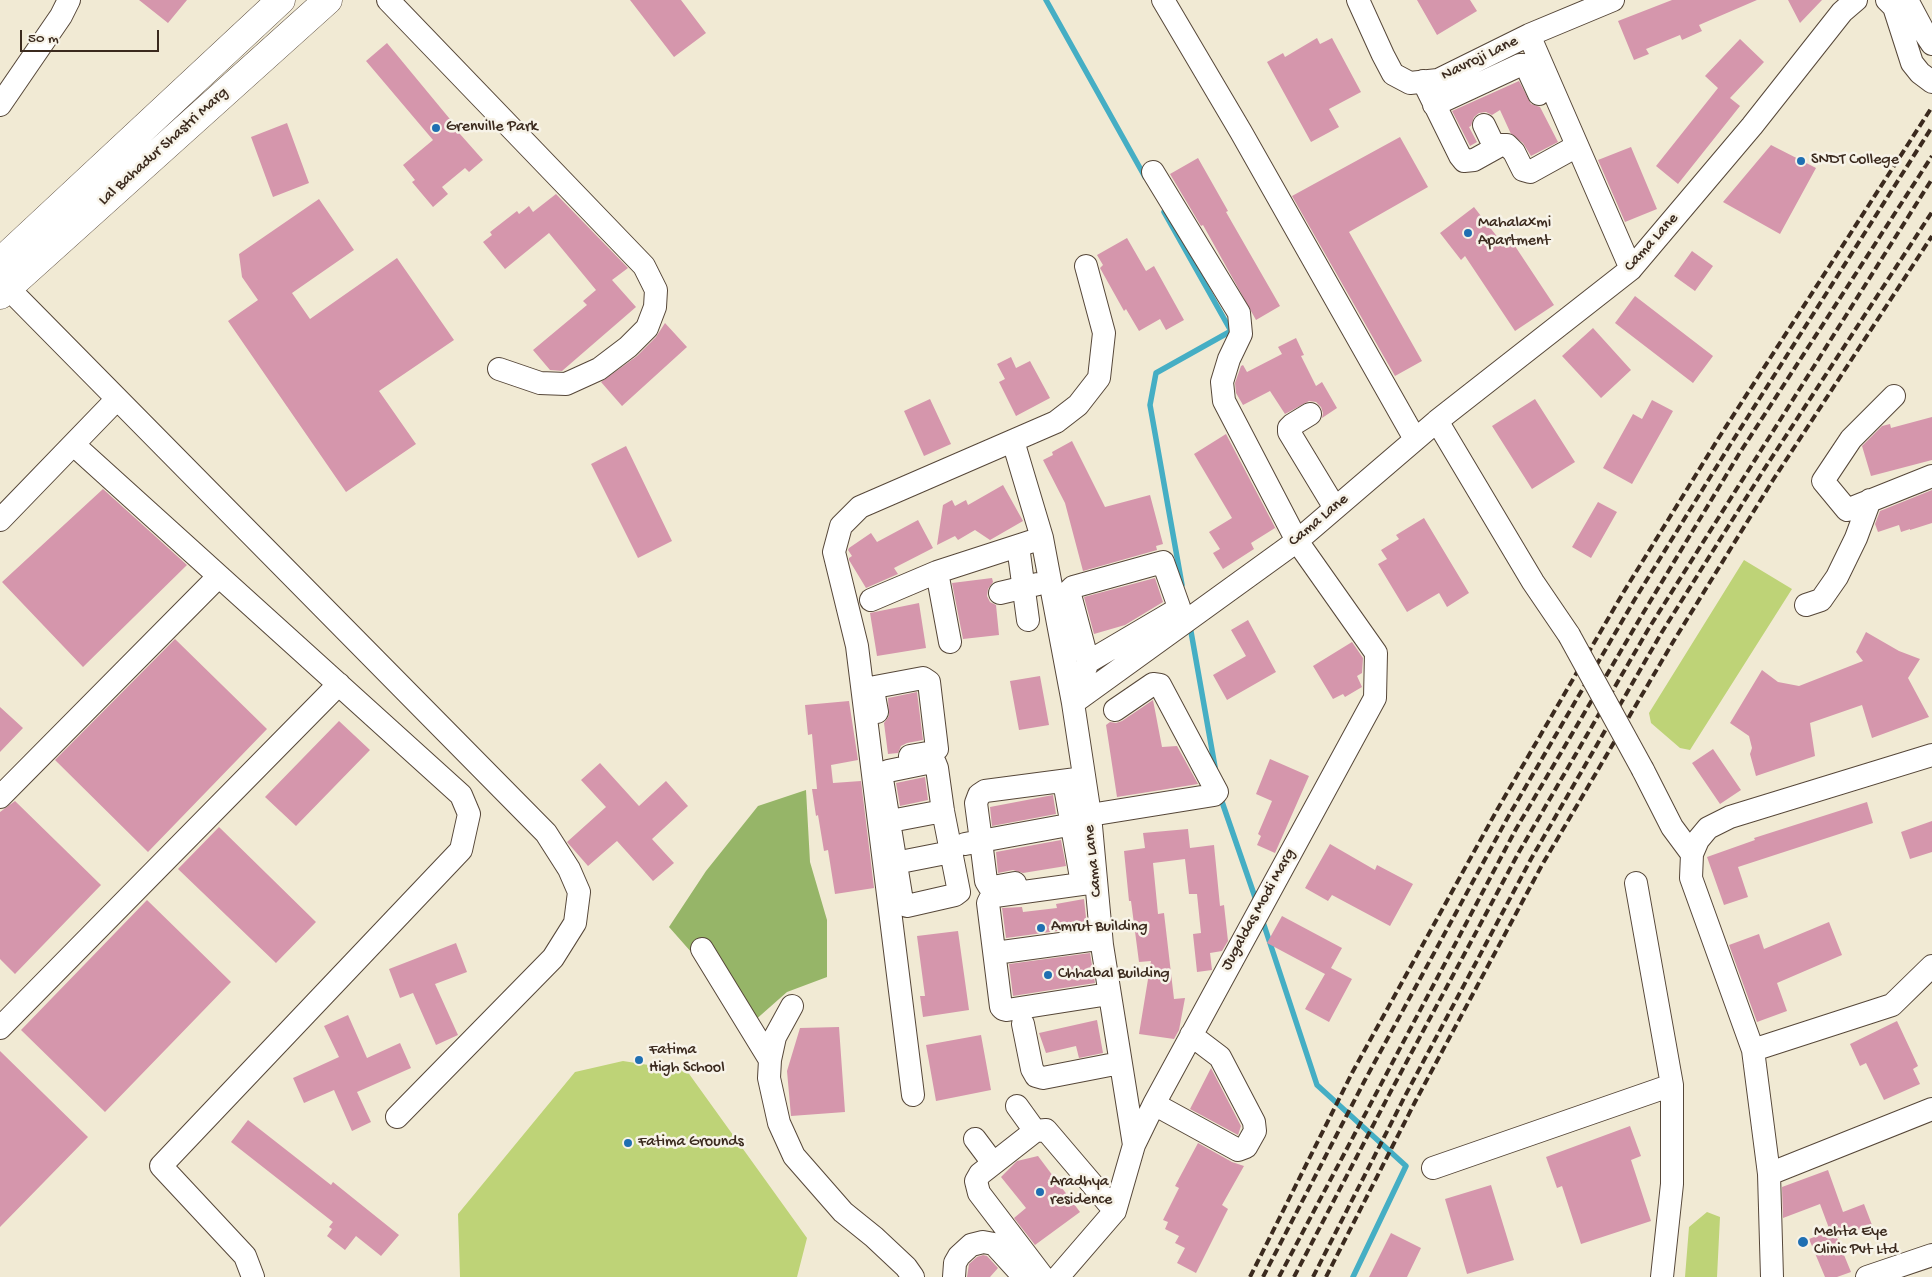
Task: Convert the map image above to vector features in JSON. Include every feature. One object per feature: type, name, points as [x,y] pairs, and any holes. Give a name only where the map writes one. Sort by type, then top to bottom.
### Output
[{"type":"main road","name":"Lal Bahadur Shastri Marg","points":[[0,262],[281,0]]},
{"type":"main road","name":"Lal Bahadur Shastri Marg","points":[[2,288],[124,183],[328,0]]},
{"type":"main road","points":[[260,19],[282,42]]},
{"type":"main road","points":[[105,163],[124,183]]},
{"type":"street","points":[[0,105],[61,16],[69,0]]},
{"type":"street","points":[[388,0],[644,266],[656,290],[655,307],[647,328],[628,347],[599,369],[566,384],[540,383],[499,369]]},
{"type":"street","points":[[1163,0],[1241,132],[1415,439]]},
{"type":"street","name":"Navroji Lane","points":[[1358,0],[1393,74],[1410,82],[1438,80],[1529,35],[1613,0]]},
{"type":"street","name":"Cama Lane","points":[[1134,1145],[1111,1001],[1098,939],[1084,820],[1074,779],[1073,703],[1297,541],[1436,421],[1631,269],[1752,126],[1842,12],[1856,0]]},
{"type":"street","points":[[1887,0],[1894,7],[1912,63],[1926,78]]},
{"type":"street","points":[[1907,0],[1932,44]]},
{"type":"street","points":[[1529,35],[1572,149]]},
{"type":"street","points":[[1434,105],[1520,65],[1524,65],[1572,149],[1631,269]]},
{"type":"street","points":[[1423,81],[1460,156],[1464,160],[1474,160],[1501,145],[1507,145],[1514,152],[1523,170],[1530,172],[1572,149]]},
{"type":"street","points":[[1484,124],[1495,148]]},
{"type":"street","name":"Jugaldas Modi Marg","points":[[1058,1277],[1115,1211],[1134,1145],[1154,1104],[1375,698],[1376,653],[1297,541],[1224,401],[1222,382],[1241,334],[1239,313],[1153,172]]},
{"type":"street","points":[[913,1095],[879,762],[857,646],[834,552],[841,526],[860,507],[1056,422],[1078,405],[1099,378],[1104,333],[1086,266]]},
{"type":"street","points":[[2,288],[117,399],[546,834],[569,869],[579,892],[575,923],[553,958],[397,1117]]},
{"type":"street","points":[[1894,396],[1851,439],[1823,481],[1847,510],[1932,476]]},
{"type":"street","points":[[0,520],[117,399]]},
{"type":"street","points":[[1310,414],[1292,425],[1289,428],[1289,432],[1336,508]]},
{"type":"street","points":[[1436,421],[1533,582],[1569,635],[1672,827],[1692,854]]},
{"type":"street","points":[[1013,441],[1042,538],[1052,581],[1073,703]]},
{"type":"street","points":[[74,445],[461,795],[469,814],[461,850],[161,1166],[245,1256],[253,1277]]},
{"type":"street","points":[[1806,605],[1821,600],[1837,577],[1856,538],[1870,500]]},
{"type":"street","points":[[871,600],[937,572],[1042,538]]},
{"type":"street","points":[[1018,546],[1028,620]]},
{"type":"street","points":[[1073,703],[1088,662],[1069,594],[1070,588],[1163,562],[1179,607],[1178,610],[1088,662]]},
{"type":"street","points":[[937,572],[950,642]]},
{"type":"street","points":[[0,797],[219,576]]},
{"type":"street","points":[[1000,593],[1052,581]]},
{"type":"street","points":[[890,864],[981,841],[1214,795],[1217,792],[1160,685],[1153,684],[1122,705],[1120,669]]},
{"type":"street","points":[[0,1028],[339,684]]},
{"type":"street","points":[[1772,1277],[1769,1174],[1753,1050],[1690,878],[1692,854],[1698,840],[1708,828],[1730,817],[1932,755]]},
{"type":"street","points":[[884,822],[882,779],[884,773],[932,762],[935,763],[938,768],[943,811],[958,892],[955,895],[907,906],[902,901],[890,864]]},
{"type":"street","points":[[1074,779],[985,791],[978,795],[976,803],[986,881],[989,886],[993,887],[1090,875]]},
{"type":"street","points":[[884,822],[943,811]]},
{"type":"street","points":[[1090,875],[995,896],[990,899],[988,903],[1001,1006],[1004,1009],[1111,1001]]},
{"type":"street","points":[[1636,883],[1672,1085],[1672,1184],[1662,1277]]},
{"type":"street","points":[[995,953],[1098,939]]},
{"type":"street","points":[[702,949],[770,1060]]},
{"type":"street","points":[[1753,1050],[1892,1005],[1932,966]]},
{"type":"street","points":[[1111,1001],[1014,1025],[1036,1076],[1043,1078],[1120,1063]]},
{"type":"street","points":[[792,1006],[775,1037],[770,1060],[769,1078],[780,1123],[794,1156],[844,1212],[906,1267],[913,1277]]},
{"type":"street","points":[[1154,1104],[1238,1150],[1246,1146],[1255,1131],[1254,1122],[1220,1057],[1191,1035]]},
{"type":"street","points":[[1433,1168],[1672,1085]]},
{"type":"street","points":[[1017,1106],[1035,1131]]},
{"type":"street","points":[[1769,1174],[1932,1109]]},
{"type":"street","points":[[1043,1277],[980,1193],[976,1181],[980,1174],[1035,1131],[1046,1130],[1115,1211]]},
{"type":"street","points":[[975,1139],[993,1163]]},
{"type":"street","points":[[954,1277],[955,1262],[959,1256],[971,1245],[982,1242],[994,1244],[1024,1277]]},
{"type":"street","points":[[1867,1277],[1932,1255]]},
{"type":"green space","points":[[1744,560],[1792,589],[1690,750],[1680,748],[1651,723],[1649,713]]},
{"type":"green space","points":[[806,790],[810,862],[827,920],[827,977],[787,992],[753,1022],[669,927],[706,871],[758,806]]},
{"type":"green space","name":"Fatima Grounds","points":[[623,1061],[687,1071],[807,1238],[797,1277],[460,1277],[458,1214],[575,1072]]},
{"type":"green space","points":[[1707,1212],[1720,1217],[1717,1277],[1685,1277],[1689,1227]]},
{"type":"building","points":[[139,0],[187,0],[168,23]]},
{"type":"building","points":[[630,0],[681,0],[706,33],[674,57]]},
{"type":"building","points":[[1417,0],[1470,0],[1477,11],[1437,35]]},
{"type":"building","points":[[1672,0],[1757,0],[1699,25],[1702,31],[1682,40],[1680,35],[1646,49],[1649,54],[1634,60],[1618,21]]},
{"type":"building","points":[[1788,0],[1822,0],[1800,23]]},
{"type":"building","points":[[1317,38],[1320,44],[1332,38],[1361,92],[1329,109],[1339,127],[1311,142],[1267,62],[1283,53],[1285,57]]},
{"type":"building","points":[[1740,39],[1764,62],[1730,98],[1740,106],[1678,184],[1656,166],[1718,88],[1705,76]]},
{"type":"building","name":"Grenville Park","points":[[387,43],[454,124],[452,125],[483,160],[469,172],[465,168],[442,187],[448,194],[433,207],[412,182],[415,180],[403,165],[433,140],[366,61]]},
{"type":"building","points":[[1519,81],[1531,104],[1540,107],[1558,142],[1531,156],[1523,143],[1511,134],[1500,110],[1492,115],[1486,112],[1479,113],[1474,117],[1469,127],[1477,142],[1470,146],[1452,111]]},
{"type":"building","points":[[287,123],[309,183],[273,197],[251,137]]},
{"type":"building","points":[[1400,137],[1428,187],[1349,232],[1422,361],[1395,376],[1292,196]]},
{"type":"building","points":[[1771,145],[1816,168],[1780,234],[1723,202]]},
{"type":"building","points":[[1631,147],[1657,209],[1625,222],[1598,160]]},
{"type":"building","points":[[1198,158],[1228,211],[1226,212],[1280,306],[1256,320],[1203,225],[1201,226],[1170,174]]},
{"type":"building","points":[[556,194],[628,268],[612,280],[636,307],[562,371],[550,370],[533,350],[587,305],[583,301],[596,290],[549,233],[505,269],[483,242],[492,235],[490,232],[517,211],[519,214],[529,206],[533,212]]},
{"type":"building","points":[[319,199],[354,250],[292,293],[310,319],[397,258],[454,340],[379,391],[416,444],[346,492],[228,321],[258,300],[242,277],[239,254]]},
{"type":"building","points":[[1474,207],[1506,248],[1513,243],[1554,305],[1515,331],[1465,256],[1461,260],[1440,233]]},
{"type":"building","points":[[1127,238],[1146,271],[1154,266],[1184,320],[1166,330],[1160,319],[1139,331],[1126,309],[1124,311],[1100,268],[1103,265],[1097,255]]},
{"type":"building","points":[[1692,251],[1713,266],[1695,291],[1674,276]]},
{"type":"building","points":[[1635,296],[1713,356],[1693,383],[1615,323]]},
{"type":"building","points":[[665,323],[687,347],[622,406],[601,382],[637,356],[656,337]]},
{"type":"building","points":[[1593,328],[1631,370],[1601,398],[1562,356]]},
{"type":"building","points":[[1296,338],[1304,355],[1301,356],[1316,386],[1322,382],[1337,408],[1322,418],[1321,407],[1316,402],[1309,401],[1285,414],[1270,391],[1243,405],[1236,393],[1235,383],[1241,366],[1243,365],[1247,372],[1282,354],[1278,347]]},
{"type":"building","points":[[1011,357],[1016,368],[1030,361],[1050,398],[1016,416],[999,382],[1005,379],[997,364]]},
{"type":"building","points":[[930,399],[951,444],[924,456],[904,411]]},
{"type":"building","points":[[1535,399],[1575,462],[1532,489],[1492,426]]},
{"type":"building","points":[[1652,400],[1673,411],[1632,484],[1603,468],[1633,414],[1642,419]]},
{"type":"building","points":[[1932,417],[1932,460],[1871,476],[1862,446],[1882,426],[1890,424],[1891,428]]},
{"type":"building","points":[[1226,434],[1279,535],[1275,528],[1251,543],[1254,549],[1223,569],[1213,553],[1220,549],[1209,532],[1232,518],[1194,454]]},
{"type":"building","points":[[1072,441],[1105,507],[1150,495],[1163,544],[1156,546],[1157,550],[1083,571],[1065,503],[1043,460],[1053,455],[1052,452]]},
{"type":"building","points":[[626,446],[672,541],[638,558],[591,464]]},
{"type":"building","points":[[1003,485],[1023,521],[990,540],[975,530],[958,540],[955,536],[937,545],[943,505],[952,500],[955,506],[966,500],[968,505]]},
{"type":"building","points":[[103,489],[187,565],[83,667],[2,582]]},
{"type":"building","points":[[1932,490],[1932,523],[1901,532],[1899,525],[1878,532],[1875,524],[1880,511]]},
{"type":"building","points":[[1598,502],[1617,512],[1591,558],[1572,547]]},
{"type":"building","points":[[1424,518],[1469,593],[1447,607],[1439,593],[1407,612],[1378,564],[1387,559],[1381,550],[1399,539],[1396,535]]},
{"type":"building","points":[[918,520],[933,548],[894,568],[898,574],[866,588],[849,560],[852,556],[848,550],[849,548],[871,533],[877,542]]},
{"type":"building","points":[[992,578],[993,582],[988,589],[987,596],[990,602],[996,605],[999,635],[963,639],[952,583]]},
{"type":"building","points":[[1155,578],[1163,602],[1125,625],[1094,634],[1084,597]]},
{"type":"building","points":[[919,603],[926,648],[877,656],[870,613]]},
{"type":"building","points":[[1248,620],[1276,672],[1227,700],[1213,675],[1246,656],[1231,630]]},
{"type":"building","points":[[1866,632],[1899,651],[1920,659],[1908,678],[1929,717],[1872,738],[1862,705],[1810,723],[1815,756],[1756,776],[1750,754],[1752,748],[1749,736],[1730,723],[1762,670],[1778,682],[1799,686],[1863,661],[1856,652]]},
{"type":"building","points":[[175,639],[267,729],[148,852],[55,760]]},
{"type":"building","points":[[1352,642],[1363,658],[1362,673],[1357,676],[1362,687],[1345,697],[1343,694],[1333,699],[1313,666]]},
{"type":"building","points":[[1040,676],[1049,725],[1019,730],[1010,681]]},
{"type":"building","points":[[917,692],[923,740],[907,743],[901,746],[898,753],[888,754],[884,723],[889,716],[888,698]]},
{"type":"building","points":[[1153,700],[1162,747],[1177,746],[1198,784],[1117,797],[1106,725],[1110,722],[1122,721]]},
{"type":"building","points":[[849,701],[858,760],[831,765],[833,783],[861,781],[874,888],[835,894],[828,850],[824,851],[818,815],[816,816],[812,789],[817,789],[812,734],[808,735],[805,705]]},
{"type":"building","points":[[0,707],[23,728],[0,752]]},
{"type":"building","points":[[339,721],[370,750],[296,826],[265,797]]},
{"type":"building","points":[[1713,749],[1741,790],[1720,804],[1692,763]]},
{"type":"building","points":[[1270,759],[1309,776],[1275,853],[1257,845],[1261,836],[1258,834],[1272,801],[1256,794]]},
{"type":"building","points":[[600,763],[639,806],[666,781],[688,806],[652,839],[674,863],[653,881],[617,841],[588,866],[567,842],[606,807],[581,780]]},
{"type":"building","points":[[925,777],[928,800],[900,806],[896,783]]},
{"type":"building","points":[[1053,795],[1056,814],[992,826],[990,807]]},
{"type":"building","points":[[15,801],[101,885],[15,974],[0,959],[0,812]]},
{"type":"building","points":[[1867,802],[1873,823],[1738,867],[1748,897],[1724,905],[1707,857],[1755,840],[1754,838]]},
{"type":"building","points":[[1932,821],[1932,852],[1910,859],[1901,832]]},
{"type":"building","points":[[219,827],[316,922],[276,963],[178,869]]},
{"type":"building","points":[[1188,829],[1190,848],[1214,845],[1220,906],[1224,905],[1228,941],[1222,951],[1210,953],[1212,970],[1197,972],[1193,934],[1201,933],[1197,894],[1189,894],[1185,859],[1153,863],[1158,914],[1164,913],[1174,999],[1185,998],[1179,1030],[1174,1039],[1139,1034],[1151,961],[1139,962],[1131,901],[1129,901],[1124,851],[1145,848],[1143,833]]},
{"type":"building","points":[[1061,840],[1066,866],[1023,873],[1013,870],[998,873],[996,852]]},
{"type":"building","points":[[1330,844],[1375,870],[1377,865],[1413,884],[1390,926],[1332,895],[1328,901],[1305,888]]},
{"type":"building","name":"Amrut Building","points":[[1084,899],[1087,927],[1006,938],[1002,908],[1022,907],[1023,912],[1057,908],[1056,904]]},
{"type":"building","points":[[147,900],[231,982],[105,1112],[21,1030]]},
{"type":"building","points":[[1282,916],[1342,948],[1331,968],[1352,979],[1329,1022],[1305,1009],[1325,974],[1267,943]]},
{"type":"building","points":[[1829,922],[1842,955],[1777,983],[1787,1011],[1757,1022],[1729,945],[1759,934],[1764,949]]},
{"type":"building","points":[[958,931],[969,1010],[923,1017],[920,996],[925,996],[917,936]]},
{"type":"building","points":[[456,943],[467,972],[435,984],[458,1035],[436,1045],[413,993],[400,998],[389,969]]},
{"type":"building","name":"Chhabal Building","points":[[1090,953],[1095,983],[1013,996],[1009,964]]},
{"type":"building","points":[[348,1015],[367,1058],[400,1043],[411,1068],[357,1092],[371,1122],[352,1131],[334,1090],[304,1103],[293,1078],[339,1057],[324,1026]]},
{"type":"building","points":[[1097,1020],[1103,1053],[1079,1058],[1076,1046],[1046,1053],[1039,1033]]},
{"type":"building","points":[[1897,1021],[1918,1066],[1913,1069],[1920,1084],[1884,1100],[1866,1063],[1860,1066],[1850,1044]]},
{"type":"building","points":[[839,1027],[845,1112],[791,1116],[787,1071],[800,1028]]},
{"type":"building","points":[[981,1035],[991,1090],[936,1101],[926,1045]]},
{"type":"building","points":[[0,1051],[88,1137],[0,1227]]},
{"type":"building","points":[[1211,1068],[1241,1126],[1238,1135],[1190,1109]]},
{"type":"building","points":[[248,1120],[331,1185],[333,1182],[399,1235],[381,1256],[356,1236],[345,1250],[327,1236],[332,1229],[329,1227],[333,1222],[231,1142]]},
{"type":"building","points":[[1630,1126],[1641,1156],[1631,1160],[1651,1221],[1581,1244],[1562,1186],[1557,1188],[1546,1157]]},
{"type":"building","points":[[1198,1143],[1232,1162],[1244,1166],[1222,1205],[1228,1209],[1196,1273],[1177,1263],[1185,1248],[1175,1243],[1179,1236],[1165,1229],[1168,1222],[1163,1220],[1179,1188],[1175,1186]]},
{"type":"building","name":"Aradhya residence","points":[[1038,1156],[1080,1212],[1035,1245],[1014,1218],[1026,1208],[1001,1177],[1017,1161]]},
{"type":"building","points":[[1828,1170],[1843,1212],[1864,1204],[1872,1225],[1837,1238],[1851,1272],[1837,1277],[1825,1277],[1809,1239],[1830,1231],[1820,1204],[1783,1218],[1782,1187]]},
{"type":"building","points":[[1491,1185],[1514,1260],[1467,1274],[1445,1199]]},
{"type":"building","points":[[1391,1233],[1421,1248],[1407,1277],[1369,1277]]},
{"type":"building","points":[[987,1256],[998,1268],[990,1277],[967,1277],[969,1264],[977,1257]]},
{"type":"waterway","points":[[1046,0],[1145,177]]},
{"type":"waterway","points":[[1164,212],[1231,331],[1156,373],[1150,405],[1182,585]]},
{"type":"waterway","points":[[1190,626],[1215,767]]},
{"type":"waterway","points":[[1220,796],[1257,903]]},
{"type":"waterway","points":[[1262,919],[1317,1085],[1406,1166],[1353,1277]]},
{"type":"railway","points":[[1250,1277],[1352,1073],[1497,810],[1623,593],[1718,439],[1932,107]]},
{"type":"railway","points":[[1263,1277],[1365,1080],[1508,817],[1635,599],[1730,445],[1932,127]]},
{"type":"railway","points":[[1279,1277],[1516,829],[1739,454],[1932,156]]},
{"type":"railway","points":[[1294,1277],[1519,852],[1649,628],[1932,179]]},
{"type":"railway","points":[[1313,1277],[1405,1096],[1531,859],[1662,632],[1763,471],[1932,212]]},
{"type":"railway","points":[[1326,1277],[1415,1102],[1542,865],[1673,642],[1773,480],[1932,236]]},
{"type":"place","name":"Grenville Park","points":[[436,128]]},
{"type":"place","name":"SNDT College","points":[[1801,161]]},
{"type":"place","name":"Mahalaxmi Apartment","points":[[1468,233]]},
{"type":"place","name":"Amrut Building","points":[[1041,928]]},
{"type":"place","name":"Chhabal Building","points":[[1048,975]]},
{"type":"place","name":"Fatima High School","points":[[639,1060]]},
{"type":"place","name":"Fatima Grounds","points":[[628,1143]]},
{"type":"place","name":"Aradhya residence","points":[[1040,1192]]},
{"type":"place","name":"Mehta Eye Clinic Pvt Ltd","points":[[1803,1242]]}]
